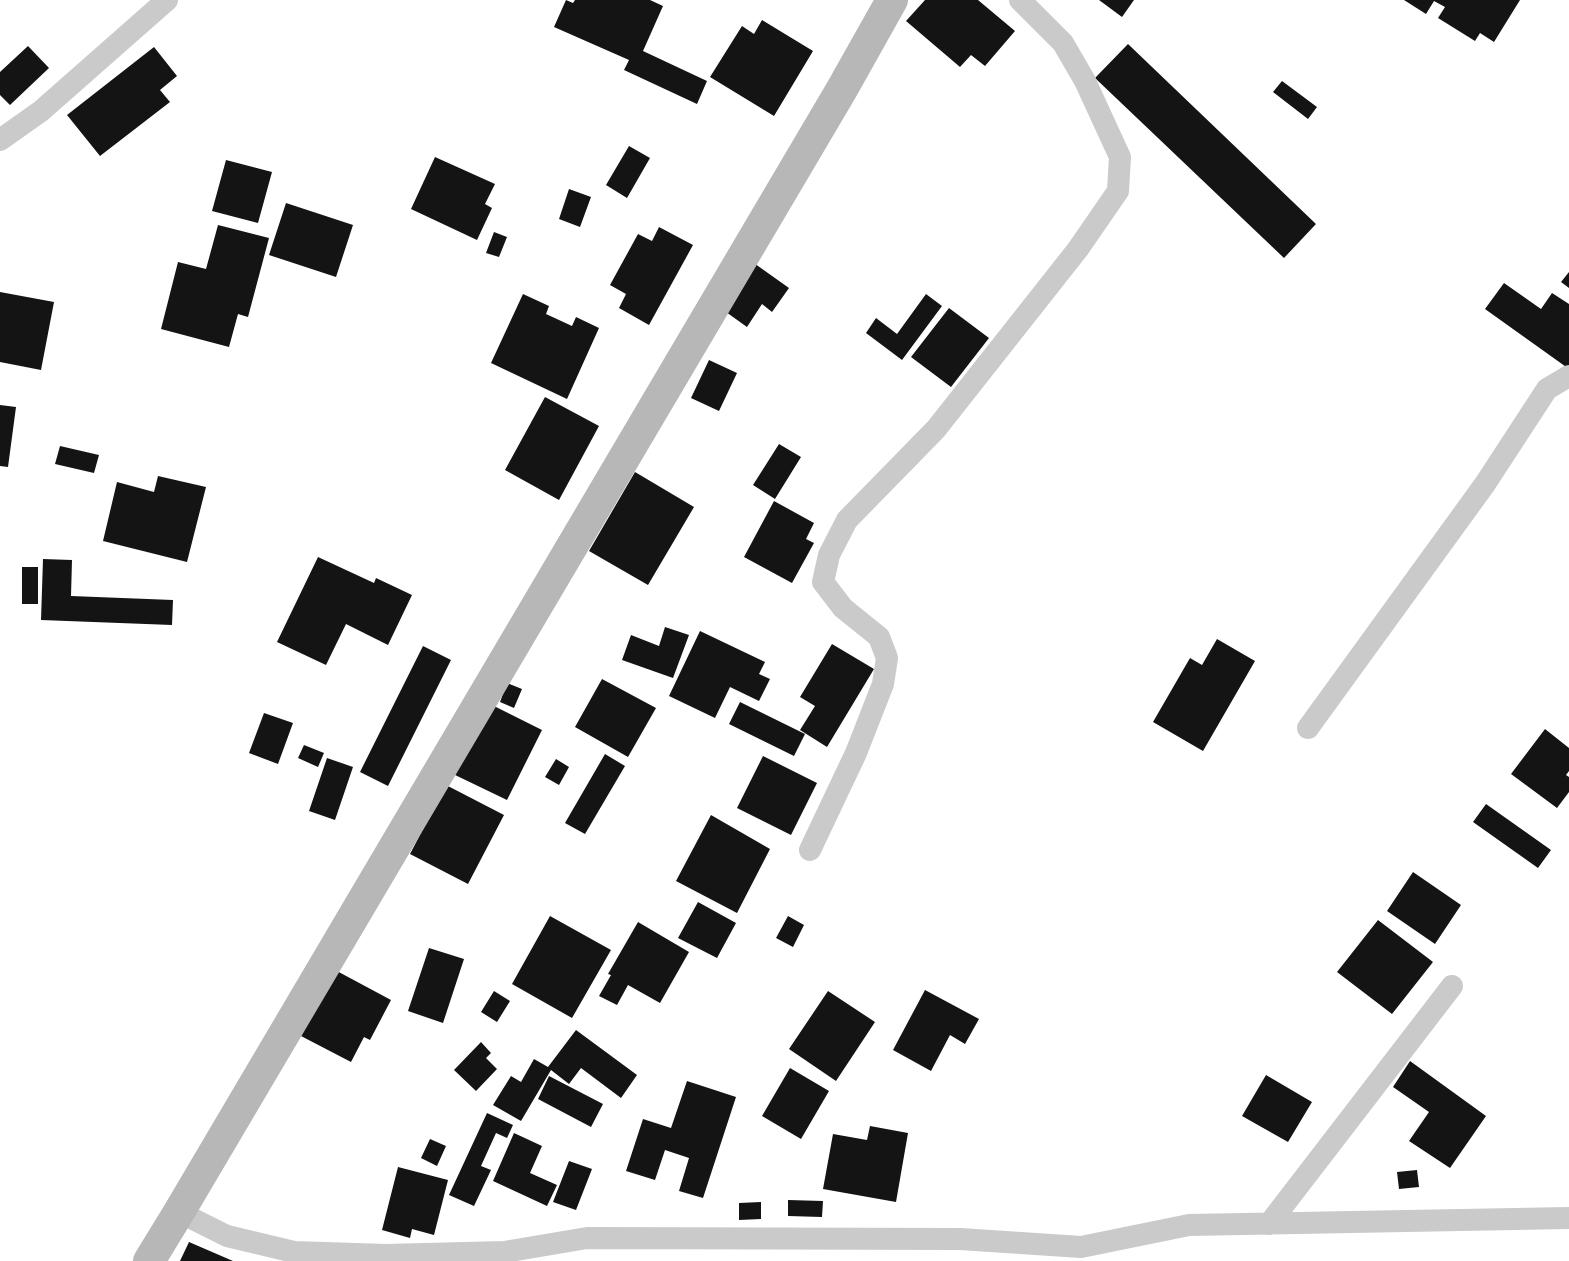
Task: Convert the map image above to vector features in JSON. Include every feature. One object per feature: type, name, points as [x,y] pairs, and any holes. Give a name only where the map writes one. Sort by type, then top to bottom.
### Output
[{"type":"main road","points":[[149,1261],[892,0]]},
{"type":"street","points":[[0,140],[41,111],[167,0]]},
{"type":"street","points":[[810,850],[856,753],[883,684],[887,658],[879,637],[843,608],[823,582],[829,555],[847,520],[936,429],[1078,249],[1118,191],[1120,157],[1085,81],[1063,43],[1020,0]]},
{"type":"street","points":[[1308,728],[1485,484],[1547,389],[1569,376]]},
{"type":"street","points":[[1269,1224],[1452,986]]},
{"type":"street","points":[[179,1212],[227,1236],[294,1252],[386,1255],[504,1252],[587,1238],[960,1239],[1081,1247],[1189,1225],[1569,1218]]},
{"type":"building","points":[[566,0],[573,3],[575,0],[650,0],[663,6],[643,51],[707,81],[697,104],[624,70],[629,60],[554,27]]},
{"type":"building","points":[[925,0],[978,0],[1015,31],[985,66],[971,55],[960,67],[906,21]]},
{"type":"building","points":[[1099,0],[1134,0],[1122,17]]},
{"type":"building","points":[[1404,0],[1520,0],[1494,42],[1480,33],[1475,41],[1438,18],[1445,7],[1434,1],[1426,14]]},
{"type":"building","points":[[762,20],[813,51],[774,116],[710,77],[742,26],[754,34]]},
{"type":"building","points":[[1128,44],[1316,224],[1284,258],[1095,78]]},
{"type":"building","points":[[28,46],[49,68],[10,105],[0,95],[0,72]]},
{"type":"building","points":[[154,47],[177,76],[160,90],[170,102],[100,156],[67,115]]},
{"type":"building","points":[[1282,81],[1317,107],[1308,119],[1273,92]]},
{"type":"building","points":[[629,146],[650,158],[627,198],[606,185]]},
{"type":"building","points":[[435,157],[495,184],[485,204],[492,208],[477,240],[411,209]]},
{"type":"building","points":[[226,160],[272,172],[258,223],[212,211]]},
{"type":"building","points":[[569,189],[591,197],[580,227],[559,219]]},
{"type":"building","points":[[286,203],[353,225],[336,277],[269,255]]},
{"type":"building","points":[[218,225],[269,238],[248,317],[238,314],[229,347],[161,329],[178,262],[206,269]]},
{"type":"building","points":[[659,227],[693,245],[649,325],[619,308],[626,294],[610,285],[638,234],[652,241]]},
{"type":"building","points":[[494,232],[507,237],[499,257],[486,253]]},
{"type":"building","points":[[751,261],[789,288],[772,312],[762,304],[747,327],[719,307]]},
{"type":"building","points":[[1569,272],[1569,288],[1561,282]]},
{"type":"building","points":[[1504,283],[1541,309],[1552,293],[1569,304],[1569,369],[1485,309]]},
{"type":"building","points":[[0,292],[54,302],[41,370],[0,362]]},
{"type":"building","points":[[523,294],[549,306],[546,314],[572,326],[576,317],[599,328],[567,399],[491,363]]},
{"type":"building","points":[[926,294],[942,306],[902,360],[866,333],[876,318],[897,334]]},
{"type":"building","points":[[949,308],[989,338],[951,387],[911,357]]},
{"type":"building","points":[[709,360],[737,373],[719,411],[691,398]]},
{"type":"building","points":[[545,397],[599,426],[559,500],[505,470]]},
{"type":"building","points":[[0,405],[16,407],[8,467],[0,466]]},
{"type":"building","points":[[779,444],[801,457],[775,499],[753,485]]},
{"type":"building","points":[[60,446],[99,455],[94,473],[55,464]]},
{"type":"building","points":[[635,472],[694,507],[648,585],[589,551]]},
{"type":"building","points":[[158,476],[206,487],[187,562],[103,541],[117,482],[154,492]]},
{"type":"building","points":[[774,501],[814,523],[806,539],[814,543],[792,583],[744,557]]},
{"type":"building","points":[[318,557],[374,583],[376,578],[412,595],[388,645],[346,624],[326,665],[277,642]]},
{"type":"building","points":[[43,559],[72,560],[71,596],[173,600],[172,625],[41,620]]},
{"type":"building","points":[[22,567],[38,567],[38,604],[22,604]]},
{"type":"building","points":[[665,627],[689,635],[673,678],[622,660],[631,635],[659,646]]},
{"type":"building","points":[[700,631],[765,662],[759,674],[770,679],[759,701],[730,687],[715,718],[669,696]]},
{"type":"building","points":[[1217,639],[1255,661],[1203,751],[1153,722],[1190,658],[1202,665]]},
{"type":"building","points":[[832,644],[874,669],[827,747],[800,730],[815,706],[800,697]]},
{"type":"building","points":[[423,646],[451,660],[388,786],[360,772]]},
{"type":"building","points":[[602,679],[656,708],[628,757],[575,727]]},
{"type":"building","points":[[507,683],[522,689],[514,708],[500,702]]},
{"type":"building","points":[[740,702],[805,734],[794,756],[729,724]]},
{"type":"building","points":[[488,703],[542,730],[507,800],[453,774]]},
{"type":"building","points":[[264,713],[293,723],[278,764],[249,753]]},
{"type":"building","points":[[1545,729],[1569,748],[1569,771],[1566,775],[1569,777],[1569,792],[1557,808],[1511,774]]},
{"type":"building","points":[[304,745],[324,753],[318,767],[298,758]]},
{"type":"building","points":[[605,754],[625,766],[585,834],[565,823]]},
{"type":"building","points":[[763,756],[817,783],[791,835],[737,808]]},
{"type":"building","points":[[327,758],[353,767],[335,820],[309,811]]},
{"type":"building","points":[[556,759],[569,767],[559,785],[545,777]]},
{"type":"building","points":[[446,785],[504,815],[468,884],[410,854]]},
{"type":"building","points":[[1486,804],[1551,850],[1538,868],[1473,822]]},
{"type":"building","points":[[711,815],[770,849],[737,913],[676,881]]},
{"type":"building","points":[[1413,872],[1461,905],[1435,944],[1387,911]]},
{"type":"building","points":[[698,902],[736,923],[717,958],[678,938]]},
{"type":"building","points":[[550,916],[611,950],[572,1018],[512,984]]},
{"type":"building","points":[[788,916],[804,925],[793,947],[776,938]]},
{"type":"building","points":[[1378,920],[1433,962],[1392,1014],[1337,972]]},
{"type":"building","points":[[638,922],[689,952],[660,1003],[628,985],[617,1005],[599,996]]},
{"type":"building","points":[[429,948],[464,959],[443,1023],[408,1011]]},
{"type":"building","points":[[335,970],[391,1000],[370,1040],[364,1037],[351,1062],[301,1036]]},
{"type":"building","points":[[925,990],[979,1019],[965,1044],[950,1035],[931,1071],[893,1050]]},
{"type":"building","points":[[494,991],[510,1001],[497,1022],[481,1012]]},
{"type":"building","points":[[828,991],[875,1022],[836,1081],[789,1049]]},
{"type":"building","points":[[576,1030],[637,1075],[621,1098],[581,1068],[569,1084],[551,1070],[521,1121],[493,1105],[511,1076],[521,1082],[534,1059],[548,1067]]},
{"type":"building","points":[[481,1042],[491,1053],[486,1058],[497,1069],[476,1091],[454,1070]]},
{"type":"building","points":[[1410,1061],[1486,1116],[1450,1168],[1409,1141],[1429,1112],[1393,1087]]},
{"type":"building","points":[[790,1068],[829,1091],[801,1139],[762,1116]]},
{"type":"building","points":[[1266,1075],[1312,1102],[1288,1142],[1242,1116]]},
{"type":"building","points":[[549,1076],[603,1104],[591,1127],[538,1099]]},
{"type":"building","points":[[687,1081],[736,1097],[703,1198],[679,1191],[689,1158],[665,1150],[655,1180],[626,1171],[643,1119],[671,1128]]},
{"type":"building","points":[[487,1113],[513,1125],[507,1138],[496,1133],[481,1166],[491,1170],[474,1206],[449,1195]]},
{"type":"building","points":[[870,1126],[908,1133],[896,1202],[823,1189],[833,1134],[867,1140]]},
{"type":"building","points":[[514,1133],[542,1146],[530,1173],[557,1185],[547,1206],[493,1181]]},
{"type":"building","points":[[430,1139],[446,1146],[437,1166],[421,1158]]},
{"type":"building","points":[[569,1161],[592,1169],[576,1210],[553,1202]]},
{"type":"building","points":[[398,1167],[448,1180],[434,1235],[412,1229],[410,1238],[382,1230]]},
{"type":"building","points":[[1417,1170],[1419,1187],[1399,1189],[1397,1172]]},
{"type":"building","points":[[788,1200],[823,1201],[822,1217],[788,1216]]},
{"type":"building","points":[[761,1202],[761,1219],[739,1220],[739,1203]]},
{"type":"building","points":[[189,1242],[233,1261],[180,1261]]}]
